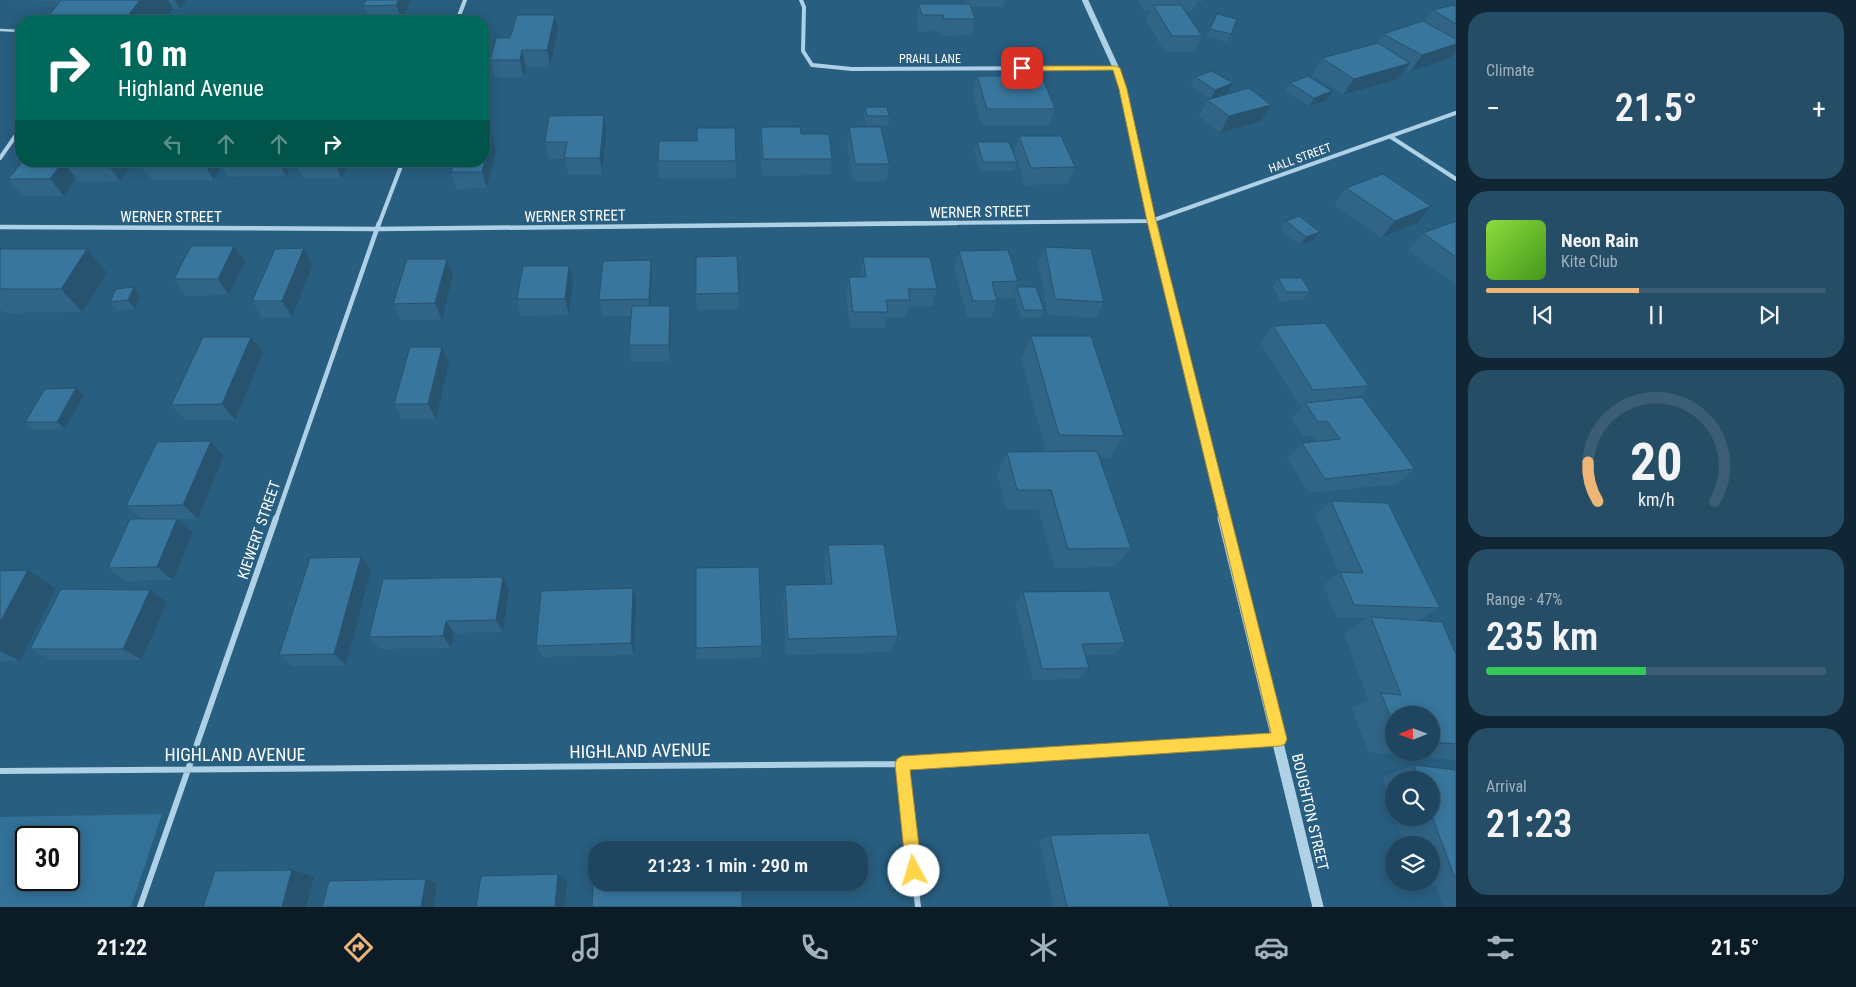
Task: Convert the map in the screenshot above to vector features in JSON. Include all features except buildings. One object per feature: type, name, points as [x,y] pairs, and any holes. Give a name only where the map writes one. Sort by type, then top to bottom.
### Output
[{"type":"street","points":[[459,15],[465,0]]},
{"type":"street","name":"PRAHL LANE","points":[[801,0],[804,7],[803,51],[812,64],[852,69],[1116,68]]},
{"type":"street","name":"BOUGHTON STREET","points":[[1085,0],[1116,68],[1123,89],[1151,221],[1280,739],[1318,907]]},
{"type":"street","name":"HALL STREET","points":[[1151,221],[1456,113]]},
{"type":"street","points":[[0,158],[15,137]]},
{"type":"street","points":[[1391,137],[1456,180]]},
{"type":"street","name":"KIEWERT STREET","points":[[140,907],[377,229],[401,167]]},
{"type":"street","name":"WERNER STREET","points":[[0,227],[377,229],[1151,221]]},
{"type":"street","name":"HIGHLAND AVENUE","points":[[0,771],[902,764],[1280,739]]},
{"type":"street","points":[[902,764],[918,907]]},
{"type":"lane","points":[[0,30],[15,31]]},
{"type":"shaded area","points":[[162,814],[131,907],[0,907],[0,817]]},
{"type":"route","points":[[914,871],[902,764],[1280,739],[1151,221],[1123,89],[1116,68],[1022,68]]}]
